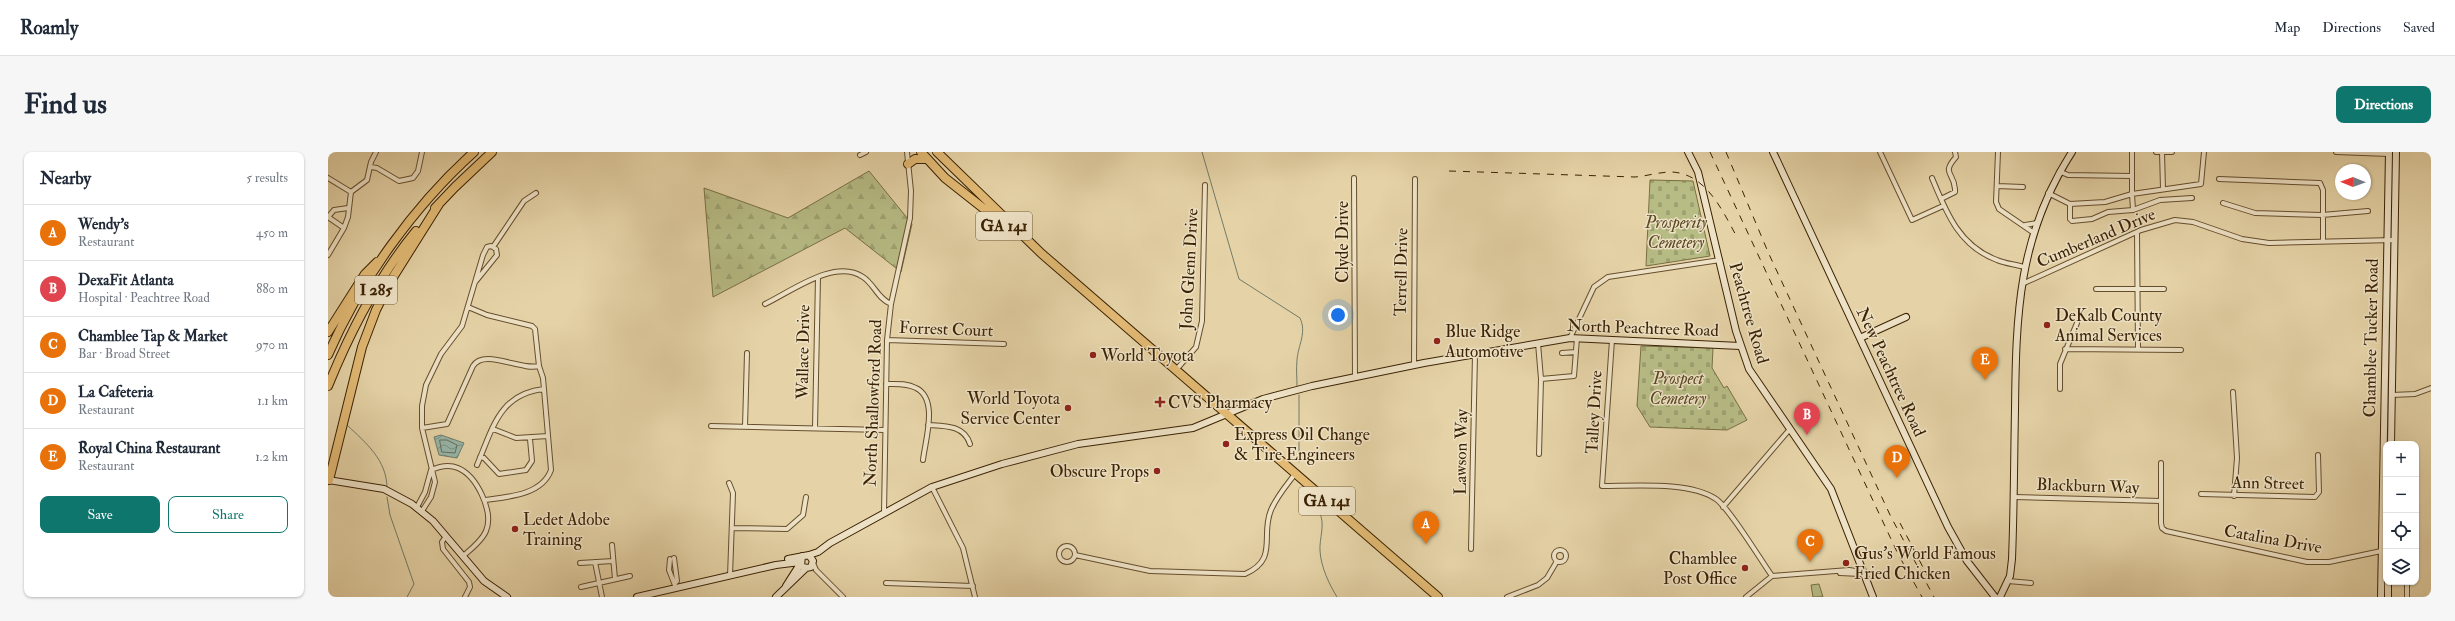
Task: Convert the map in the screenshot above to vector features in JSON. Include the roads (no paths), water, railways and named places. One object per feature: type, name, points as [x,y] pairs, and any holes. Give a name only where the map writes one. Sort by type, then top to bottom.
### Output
[{"type":"highway","name":"I 285","points":[[328,355],[350,311],[389,250],[418,212],[474,152]]},
{"type":"highway","name":"I 285","points":[[328,386],[355,326],[389,269],[439,204],[492,152]]},
{"type":"highway","name":"GA 141","points":[[937,152],[1042,254]]},
{"type":"highway","points":[[908,164],[923,155]]},
{"type":"highway","name":"GA 141","points":[[923,155],[957,187],[1042,254],[1438,597]]},
{"type":"highway","points":[[328,481],[362,348],[376,310],[390,282],[439,204]]},
{"type":"highway","points":[[328,332],[365,274],[389,250]]},
{"type":"street","points":[[328,255],[344,228],[351,192],[367,180],[376,152]]},
{"type":"street","points":[[371,167],[377,168],[399,181],[413,178],[418,171],[422,152]]},
{"type":"street","points":[[860,156],[866,152]]},
{"type":"street","name":"North Shallowford Road","points":[[884,513],[887,340],[891,304],[908,229],[911,191],[907,152]]},
{"type":"street","name":"Peachtree Road","points":[[1688,152],[1698,172],[1740,346],[1753,377],[1831,488],[1873,597]]},
{"type":"street","name":"New Peachtree Road","points":[[1773,152],[1948,527],[1967,561],[1995,597]]},
{"type":"street","points":[[1880,152],[1912,220],[1943,206]]},
{"type":"street","points":[[1941,199],[1954,192],[1955,189],[1948,169],[1949,164],[1956,157],[1955,152]]},
{"type":"street","points":[[1998,152],[1996,202],[2000,209],[2026,225],[2034,233]]},
{"type":"street","points":[[2000,597],[2007,584],[2012,559],[2016,357],[2021,285],[2024,267],[2034,233],[2048,194],[2072,152]]},
{"type":"street","points":[[2132,152],[2132,194],[2134,210]]},
{"type":"street","points":[[2156,152],[2172,152]]},
{"type":"street","points":[[2162,152],[2163,189]]},
{"type":"street","points":[[2048,194],[2070,205],[2105,202],[2132,194],[2201,184],[2204,152]]},
{"type":"street","points":[[2336,152],[2389,153]]},
{"type":"street","name":"Chamblee Tucker Road","points":[[2391,441],[2396,152]]},
{"type":"street","name":"Chamblee Tucker Road","points":[[2384,549],[2389,153]]},
{"type":"street","points":[[2061,172],[2068,175],[2132,176]]},
{"type":"street","points":[[328,178],[351,192]]},
{"type":"street","name":"Clyde Drive","points":[[1354,178],[1355,377]]},
{"type":"street","name":"Terrell Drive","points":[[1414,365],[1415,178]]},
{"type":"street","points":[[1932,178],[1943,206],[1960,234],[1973,248],[1999,261],[2024,267]]},
{"type":"street","points":[[2219,179],[2320,183],[2323,190],[2323,242]]},
{"type":"street","name":"John Glenn Drive","points":[[1176,370],[1196,347],[1202,321],[1205,185]]},
{"type":"street","points":[[1997,186],[2023,187]]},
{"type":"street","points":[[493,247],[524,201],[536,193]]},
{"type":"street","points":[[2070,205],[2069,215],[2072,221],[2108,212],[2134,210],[2160,200],[2192,198]]},
{"type":"street","points":[[2223,203],[2256,214],[2322,215],[2368,211]]},
{"type":"street","points":[[344,228],[328,217],[334,210],[348,208]]},
{"type":"street","name":"Cumberland Drive","points":[[2021,285],[2137,232],[2166,221],[2184,219],[2242,239],[2281,243],[2395,240]]},
{"type":"street","points":[[2026,225],[2037,223]]},
{"type":"street","points":[[2137,232],[2138,348]]},
{"type":"street","points":[[422,511],[434,487],[435,480],[431,470],[422,428],[422,406],[428,377],[441,354],[462,326],[485,251],[488,246],[493,247],[497,251],[496,257],[476,281]]},
{"type":"street","points":[[1570,338],[1594,287],[1608,278],[1720,260]]},
{"type":"street","points":[[766,304],[818,277],[840,270],[850,271],[865,278],[885,302],[891,304]]},
{"type":"street","name":"Wallace Drive","points":[[815,428],[818,277]]},
{"type":"street","points":[[2096,289],[2164,289]]},
{"type":"street","points":[[468,307],[487,315],[534,327],[539,366],[544,389],[551,470],[542,484],[524,493],[485,500]]},
{"type":"street","points":[[1860,338],[1906,317]]},
{"type":"street","points":[[2060,389],[2060,364],[2077,323]]},
{"type":"street","name":"North Peachtree Road","points":[[776,565],[800,561],[809,555],[818,552],[834,541],[932,487],[1002,464],[1060,448],[1102,439],[1176,432],[1228,415],[1286,392],[1414,365],[1570,338],[1740,346]]},
{"type":"street","points":[[1542,379],[1574,376],[1577,338]]},
{"type":"street","name":"Forrest Court","points":[[887,340],[1004,344]]},
{"type":"street","name":"Talley Drive","points":[[1612,340],[1602,486],[1647,486],[1694,490],[1707,494],[1723,507]]},
{"type":"street","points":[[1538,343],[1542,379],[1539,454]]},
{"type":"street","points":[[2065,350],[2138,348],[2181,350]]},
{"type":"street","points":[[1562,353],[1576,352]]},
{"type":"street","points":[[745,427],[747,353]]},
{"type":"street","name":"Lawson Way","points":[[1471,550],[1475,354]]},
{"type":"street","points":[[422,428],[447,424],[473,366],[478,361],[488,359],[532,368],[539,366]]},
{"type":"street","points":[[886,384],[905,385],[923,392],[928,400],[928,425],[923,460]]},
{"type":"street","points":[[2392,395],[2415,394],[2431,388]]},
{"type":"street","points":[[477,465],[503,408],[526,391],[544,389]]},
{"type":"street","points":[[2233,392],[2237,458],[2234,496]]},
{"type":"street","points":[[928,425],[955,428],[962,431],[967,435],[970,444]]},
{"type":"street","points":[[711,426],[885,430]]},
{"type":"street","points":[[493,429],[516,438],[530,439],[548,436]]},
{"type":"street","points":[[1772,576],[1723,507],[1790,429]]},
{"type":"street","points":[[480,457],[484,458],[499,474],[526,470],[532,461],[530,439]]},
{"type":"street","name":"Ann Street","points":[[2200,494],[2315,497],[2319,492],[2318,455]]},
{"type":"street","points":[[2161,463],[2162,501]]},
{"type":"street","points":[[332,465],[341,482]]},
{"type":"street","points":[[431,470],[446,466],[459,468],[471,478],[485,500],[489,519],[486,531],[463,556]]},
{"type":"street","points":[[417,507],[425,492],[431,470]]},
{"type":"street","points":[[1075,555],[1150,571],[1246,574],[1256,569],[1265,557],[1270,512],[1277,497],[1295,474]]},
{"type":"street","points":[[328,481],[387,490],[417,507],[446,536],[484,581],[507,597]]},
{"type":"street","points":[[729,483],[733,493],[730,576]]},
{"type":"street","points":[[932,487],[963,548],[975,597]]},
{"type":"street","points":[[732,528],[787,529],[803,515],[806,497]]},
{"type":"street","name":"Blackburn Way","points":[[2014,497],[2162,501]]},
{"type":"street","name":"Catalina Drive","points":[[2162,501],[2162,528],[2180,534],[2308,562],[2329,562],[2383,550]]},
{"type":"street","points":[[446,536],[442,542],[443,549],[469,582],[470,587],[465,597]]},
{"type":"street","name":"North Peachtree Road","points":[[810,565],[834,541]]},
{"type":"street","points":[[612,545],[615,579]]},
{"type":"street","points":[[1068,546],[1072,548],[1075,555],[1070,561],[1064,562],[1058,553],[1060,548],[1068,546]]},
{"type":"street","points":[[809,555],[810,565]]},
{"type":"street","points":[[672,558],[669,570],[675,585]]},
{"type":"street","points":[[580,563],[613,561]]},
{"type":"street","points":[[785,588],[800,561],[810,565],[816,570],[843,597]]},
{"type":"street","name":"North Peachtree Road","points":[[637,597],[675,585],[730,576],[800,561]]},
{"type":"street","points":[[1507,597],[1538,586],[1547,578],[1557,561]]},
{"type":"street","points":[[595,562],[602,597]]},
{"type":"street","points":[[785,564],[793,574]]},
{"type":"street","points":[[776,597],[810,565]]},
{"type":"street","name":"Chamblee Tucker Road","points":[[2381,597],[2383,566]]},
{"type":"street","points":[[1746,597],[1772,576],[1834,573],[1848,574],[1864,572]]},
{"type":"street","points":[[581,587],[630,576]]},
{"type":"street","points":[[886,583],[973,586]]},
{"type":"street","points":[[1988,588],[1993,589],[2007,584],[2031,583]]},
{"type":"street","points":[[2388,585],[2388,597]]},
{"type":"street","points":[[2407,585],[2407,597]]},
{"type":"water","points":[[441,435],[464,443],[457,458],[439,455],[434,437]]},
{"type":"waterway","points":[[1202,152],[1239,279],[1300,318],[1303,329],[1297,360],[1297,386]]},
{"type":"waterway","points":[[1299,395],[1299,462]]},
{"type":"waterway","points":[[347,425],[368,445],[374,453],[383,469],[387,488]]},
{"type":"waterway","points":[[1300,489],[1303,496],[1321,516],[1322,526],[1320,546],[1322,563],[1331,587],[1337,597]]},
{"type":"waterway","points":[[387,497],[390,515],[414,584],[407,597]]},
{"type":"railway","points":[[1710,152],[1898,554],[1922,597]]},
{"type":"railway","points":[[1726,152],[1768,252],[1891,517],[1934,597]]},
{"type":"railway","points":[[1449,171],[1635,177],[1667,172],[1684,174],[1704,187],[1712,196],[1720,206],[1738,239]]},
{"type":"railway","points":[[1900,523],[1927,575]]},
{"type":"place","name":"DeKalb County Animal Services","points":[[2047,325]]},
{"type":"place","name":"Blue Ridge Automotive","points":[[1437,341]]},
{"type":"place","name":"World Toyota","points":[[1093,355]]},
{"type":"place","name":"Royal China Restaurant","points":[[1985,380]]},
{"type":"place","name":"CVS Pharmacy","points":[[1160,402]]},
{"type":"place","name":"World Toyota Service Center","points":[[1068,408]]},
{"type":"place","name":"DexaFit Atlanta","points":[[1807,435]]},
{"type":"place","name":"Express Oil Change & Tire Engineers","points":[[1226,444]]},
{"type":"place","name":"Obscure Props","points":[[1157,471]]},
{"type":"place","name":"La Cafeteria","points":[[1897,478]]},
{"type":"place","name":"Ledet Adobe Training","points":[[515,529]]},
{"type":"place","name":"Wendy's","points":[[1426,544]]},
{"type":"place","name":"Chamblee Tap & Market","points":[[1810,562]]},
{"type":"place","name":"Gus's World Famous Fried Chicken","points":[[1846,563]]},
{"type":"place","name":"Chamblee Post Office","points":[[1745,568]]},
{"type":"park label","name":"Prosperity Cemetery","points":[[1676,232]]},
{"type":"park label","name":"Prospect Cemetery","points":[[1678,388]]}]
